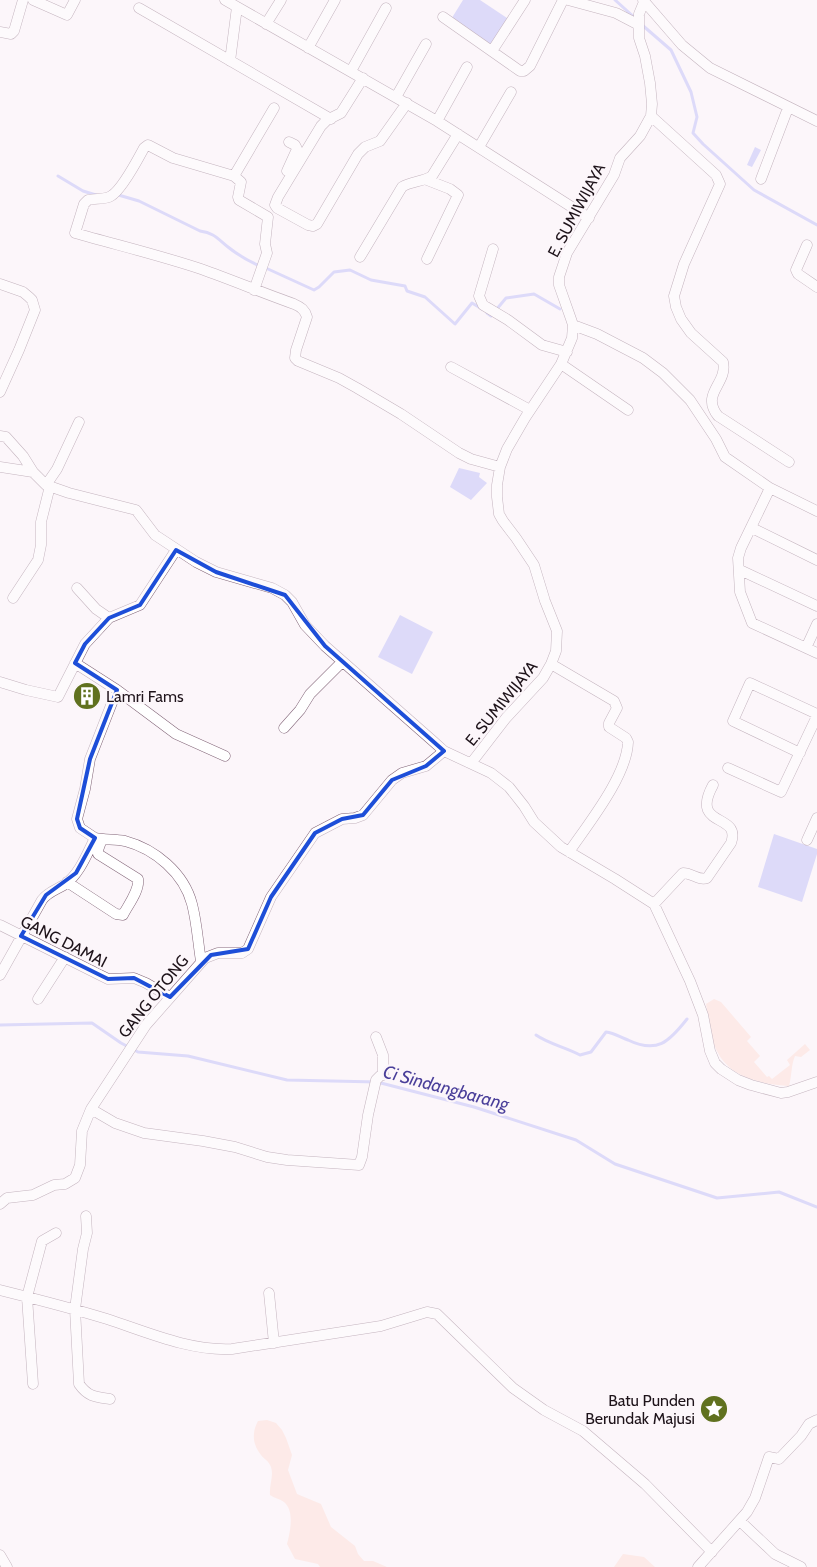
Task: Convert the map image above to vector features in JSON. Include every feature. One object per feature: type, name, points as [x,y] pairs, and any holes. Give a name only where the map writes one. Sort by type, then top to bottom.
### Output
[{"type":"street","points":[[0,32],[11,34],[14,31],[23,0]]},
{"type":"street","points":[[34,0],[67,16],[75,0]]},
{"type":"street","points":[[225,0],[407,103],[589,218]]},
{"type":"street","points":[[266,24],[281,0]]},
{"type":"street","points":[[308,48],[335,0]]},
{"type":"street","points":[[492,51],[525,0]]},
{"type":"street","points":[[443,17],[520,71],[527,70],[563,0]]},
{"type":"street","points":[[568,0],[639,21]]},
{"type":"street","points":[[644,1],[639,21],[639,38],[645,56],[650,83],[651,116],[716,175],[720,184],[684,264],[674,296],[676,307],[681,319],[691,333],[724,362],[725,368],[711,400],[712,408],[718,416],[789,462]]},
{"type":"street","points":[[644,1],[682,45],[710,68],[817,121]]},
{"type":"street","points":[[230,61],[237,7]]},
{"type":"street","points":[[139,8],[330,119]]},
{"type":"street","points":[[351,71],[386,8]]},
{"type":"street","points":[[396,97],[426,44]]},
{"type":"street","points":[[437,121],[467,67]]},
{"type":"street","points":[[363,78],[341,113],[321,126],[275,203],[277,208],[311,226],[317,224],[362,149],[380,141],[407,103]]},
{"type":"street","points":[[479,147],[511,92]]},
{"type":"street","points":[[234,176],[274,108]]},
{"type":"street","points":[[761,179],[788,108]]},
{"type":"street","name":"E. SUMIWIJAYA","points":[[651,116],[640,136],[620,158],[614,175],[567,253],[560,277],[560,291],[573,325],[572,338],[561,364],[530,410],[507,449],[500,467],[497,497],[499,514],[534,565],[557,631],[557,642],[551,664],[543,678],[506,718],[472,762],[491,772],[501,780],[521,802],[534,822],[548,836],[569,852],[654,904]]},
{"type":"street","points":[[360,257],[402,187],[409,183],[426,180],[432,176],[458,134]]},
{"type":"street","points":[[254,290],[267,253],[265,242],[268,218],[266,214],[295,154],[295,146],[289,142]]},
{"type":"street","points":[[266,214],[239,200],[241,182],[234,176],[173,158],[148,145],[144,148],[127,178],[114,194],[86,201],[75,233],[202,270],[299,306],[306,313],[307,321],[295,355],[298,361],[339,378],[401,414],[459,453],[477,461],[500,467]]},
{"type":"street","points":[[426,180],[450,188],[458,195],[427,260]]},
{"type":"street","points":[[807,246],[796,270],[798,274],[817,287]]},
{"type":"street","points":[[493,249],[479,296],[483,306],[508,320],[542,346],[567,352]]},
{"type":"street","points":[[0,284],[29,296],[35,310],[19,350],[3,375],[0,392]]},
{"type":"street","points":[[573,325],[597,334],[635,354],[663,373],[690,400],[726,457],[770,488],[817,511]]},
{"type":"street","points":[[561,364],[628,410]]},
{"type":"street","points":[[451,367],[530,410]]},
{"type":"street","points":[[13,598],[38,560],[41,545],[41,522],[48,485],[79,422]]},
{"type":"street","points":[[0,436],[6,437],[23,456],[33,472],[48,485],[136,510],[155,535],[196,562],[216,572],[282,593],[292,602],[305,625],[342,662],[444,751],[472,762]]},
{"type":"street","points":[[0,467],[33,472]]},
{"type":"street","points":[[770,488],[738,558],[740,592],[752,622],[817,653]]},
{"type":"street","points":[[752,528],[817,560]]},
{"type":"street","points":[[0,682],[57,698],[85,644],[110,618],[140,606],[176,550]]},
{"type":"street","points":[[740,570],[817,606]]},
{"type":"street","points":[[77,588],[96,609],[110,618]]},
{"type":"street","points":[[806,648],[817,624]]},
{"type":"street","points":[[284,728],[300,710],[310,694],[342,662]]},
{"type":"street","points":[[75,663],[117,690],[176,734],[225,756]]},
{"type":"street","points":[[551,664],[614,701],[617,708],[609,723],[610,730],[626,738],[628,742],[610,792],[569,852]]},
{"type":"street","points":[[728,768],[781,792],[800,753],[817,715],[750,683],[733,721],[800,753]]},
{"type":"street","points":[[117,690],[90,759],[85,790],[77,819],[80,828],[98,839],[117,840],[140,846],[153,853],[177,875],[184,884],[192,904],[201,962]]},
{"type":"street","name":"GANG OTONG","points":[[0,1204],[7,1198],[33,1195],[54,1185],[65,1184],[75,1178],[80,1165],[82,1131],[91,1109],[125,1054],[150,1020],[201,962],[211,955],[242,953],[248,949],[271,897],[315,833],[342,818],[355,818],[363,815],[392,780],[402,773],[426,766],[444,751]]},
{"type":"street","points":[[713,785],[707,797],[706,807],[709,813],[731,830],[733,836],[732,843],[707,878],[703,879],[683,874],[654,904],[690,981],[703,1015],[710,1051],[715,1063],[738,1080],[751,1086],[781,1093],[817,1082]]},
{"type":"street","points":[[807,840],[817,818]]},
{"type":"street","points":[[0,975],[46,895],[67,882],[98,839]]},
{"type":"street","points":[[67,882],[116,914],[124,915],[139,883],[138,879],[98,854],[98,839]]},
{"type":"street","name":"GANG DAMAI","points":[[0,925],[108,979],[134,978],[170,997]]},
{"type":"street","points":[[38,999],[65,957]]},
{"type":"street","points":[[91,1109],[115,1123],[144,1133],[203,1141],[286,1160],[359,1165],[376,1080],[383,1075],[383,1059],[376,1037]]},
{"type":"street","points":[[86,1216],[88,1233],[83,1249],[75,1309],[79,1384],[84,1393],[110,1400]]},
{"type":"street","points":[[33,1384],[27,1297],[42,1241],[56,1233]]},
{"type":"street","points":[[0,1290],[75,1309],[202,1348],[232,1349],[274,1343],[382,1326],[427,1312],[437,1314],[514,1388],[544,1410],[583,1431],[645,1484],[712,1552]]},
{"type":"street","points":[[269,1293],[274,1343]]},
{"type":"street","points":[[698,1567],[740,1521],[755,1498],[769,1457],[778,1459],[801,1436],[809,1424],[817,1420]]},
{"type":"street","points":[[740,1521],[775,1554],[800,1567]]},
{"type":"street","points":[[0,1555],[7,1567]]},
{"type":"highlighted area","points":[[176,550],[216,572],[285,595],[325,646],[444,751],[426,766],[392,780],[363,815],[342,819],[315,833],[271,897],[248,949],[211,955],[170,997],[134,978],[108,979],[21,936],[46,895],[76,873],[95,838],[80,828],[77,819],[90,759],[117,690],[75,663],[85,644],[109,618],[140,605]]},
{"type":"shaded area","points":[[714,999],[721,1002],[751,1037],[747,1041],[760,1056],[754,1062],[767,1077],[769,1076],[772,1079],[790,1065],[787,1060],[805,1044],[810,1050],[801,1057],[795,1056],[789,1086],[769,1084],[749,1078],[739,1074],[724,1062],[713,1042],[706,1004]]},
{"type":"shaded area","points":[[267,1420],[276,1423],[286,1438],[292,1455],[288,1470],[297,1494],[321,1504],[331,1527],[355,1546],[358,1554],[364,1561],[373,1561],[387,1567],[320,1567],[318,1564],[295,1559],[287,1544],[291,1522],[290,1511],[284,1502],[270,1495],[271,1467],[258,1451],[255,1442],[254,1434],[258,1421]]},
{"type":"shaded area","points":[[623,1554],[644,1557],[655,1567],[614,1567]]},
{"type":"water","points":[[463,0],[480,0],[510,20],[492,48],[450,21]]},
{"type":"water","points":[[755,147],[761,150],[752,167],[747,165]]},
{"type":"water","points":[[459,468],[480,473],[479,477],[487,483],[471,500],[450,487]]},
{"type":"water","points":[[400,615],[433,632],[412,674],[378,657]]},
{"type":"water","points":[[774,834],[817,849],[802,902],[758,887]]},
{"type":"waterway","points":[[615,0],[635,18]]},
{"type":"waterway","points":[[641,24],[671,50],[691,92],[697,117],[693,133],[754,190],[817,225]]},
{"type":"waterway","points":[[58,176],[83,191],[96,195]]},
{"type":"waterway","points":[[115,194],[139,201],[212,235],[239,255],[260,266]]},
{"type":"waterway","points":[[268,269],[314,290],[334,272],[350,270],[371,280],[405,286],[407,291],[425,297],[455,324],[472,303],[482,309]]},
{"type":"waterway","points":[[487,313],[491,316],[506,298],[534,294],[560,309]]},
{"type":"waterway","points":[[536,1035],[580,1055],[591,1052],[606,1032],[638,1044],[655,1046],[674,1034],[687,1019]]},
{"type":"waterway","name":"Ci Sindangbarang","points":[[0,1025],[92,1023],[138,1052],[188,1056],[287,1080],[377,1082],[474,1107],[576,1140],[615,1164],[717,1198],[779,1192],[817,1207]]},
{"type":"place","name":"Lamri Fams","points":[[87,696]]},
{"type":"place","name":"Batu Punden Berundak Majusi","points":[[714,1409]]}]
